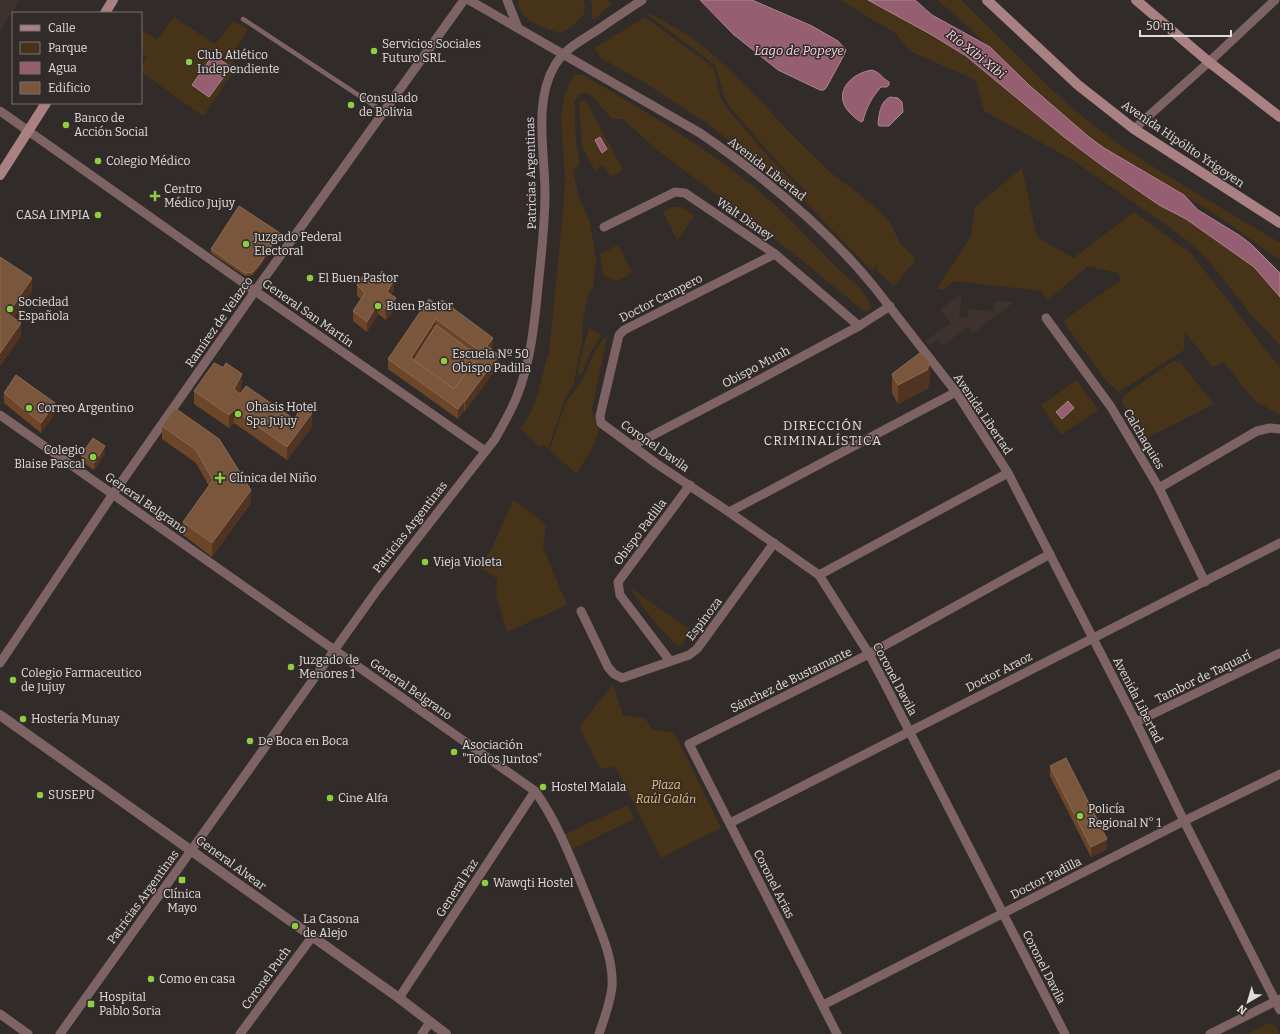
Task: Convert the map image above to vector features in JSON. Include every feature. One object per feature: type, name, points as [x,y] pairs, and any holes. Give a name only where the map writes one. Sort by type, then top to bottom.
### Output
[{"type":"main road","points":[[106,12],[113,0]]},
{"type":"main road","name":"Avenida Hipólito Yrigoyen","points":[[987,0],[1078,85],[1134,129],[1280,223]]},
{"type":"main road","points":[[1136,0],[1209,62],[1280,118]]},
{"type":"main road","points":[[0,174],[45,104]]},
{"type":"street","name":"Ramírez de Velazco","points":[[0,663],[113,494],[255,291],[464,0]]},
{"type":"street","name":"Avenida Libertad","points":[[470,0],[700,133],[780,192],[814,223],[864,273],[956,392],[1008,473],[1136,722],[1184,821],[1278,1000],[1280,1010]]},
{"type":"street","points":[[507,0],[518,28]]},
{"type":"street","name":"Patricias Argentinas","points":[[60,1034],[334,649],[378,589],[495,439],[513,405],[530,350],[544,231],[545,192],[541,120],[548,76],[555,64],[567,50],[642,0]]},
{"type":"street","points":[[1134,129],[1275,0]]},
{"type":"street","name":"General San Martín","points":[[0,111],[485,451]]},
{"type":"street","name":"Walt Disney","points":[[604,226],[675,192],[685,193],[774,254],[859,326]]},
{"type":"street","name":"Doctor Campero","points":[[601,423],[600,416],[610,368],[619,335],[624,330],[774,254]]},
{"type":"street","name":"Obispo Munh","points":[[632,446],[859,326],[890,306]]},
{"type":"street","name":"Calchaquies","points":[[1046,318],[1111,407],[1159,488],[1205,582]]},
{"type":"street","points":[[729,512],[956,392]]},
{"type":"street","name":"General Belgrano","points":[[0,415],[535,791],[545,805],[569,853],[605,942],[612,986],[608,1008],[599,1034]]},
{"type":"street","name":"Coronel Davila","points":[[601,423],[819,575],[868,654],[1065,1034]]},
{"type":"street","points":[[1159,488],[1257,431],[1270,428],[1280,429]]},
{"type":"street","points":[[819,575],[1008,473]]},
{"type":"street","name":"Obispo Padilla","points":[[670,661],[620,595],[618,582],[690,485]]},
{"type":"street","name":"Espinoza","points":[[581,611],[608,666],[614,674],[622,678],[689,655],[697,649],[774,543]]},
{"type":"street","name":"Doctor Araoz","points":[[730,823],[1280,543]]},
{"type":"street","name":"Sánchez de Bustamante","points":[[689,744],[868,654],[1050,554]]},
{"type":"street","name":"Tambor de Taquarí","points":[[1136,722],[1280,653]]},
{"type":"street","name":"General Alvear","points":[[0,715],[399,998],[446,1034]]},
{"type":"street","name":"Coronel Arias","points":[[689,744],[837,1034]]},
{"type":"street","name":"Doctor Padilla","points":[[823,1005],[1184,821],[1280,774]]},
{"type":"street","name":"General Paz","points":[[399,998],[535,791]]},
{"type":"street","name":"Coronel Puch","points":[[240,1034],[312,937]]},
{"type":"street","points":[[1210,1034],[1278,1000]]},
{"type":"street","points":[[0,1014],[28,1034]]},
{"type":"street","points":[[422,1034],[430,1022]]},
{"type":"lane","points":[[243,19],[384,112]]},
{"type":"shaded area","points":[[0,0],[19,0],[0,32]]},
{"type":"shaded area","points":[[959,296],[962,297],[959,316],[967,318],[969,309],[994,312],[995,301],[1014,302],[973,333],[968,327],[943,345],[937,339],[929,345],[925,341],[951,323],[940,309]]},
{"type":"green space","points":[[518,0],[584,0],[585,5],[583,16],[565,31],[559,33],[539,25],[527,18],[519,7]]},
{"type":"green space","points":[[591,0],[607,0],[611,2],[611,4],[596,18],[591,20]]},
{"type":"green space","points":[[841,0],[868,0],[946,43],[986,71],[1064,137],[1104,167],[1159,205],[1186,219],[1254,267],[1280,297],[1280,345],[1252,316],[1213,266],[1195,247],[1172,229],[1071,159],[984,111],[975,80],[910,51],[896,34]]},
{"type":"green space","points":[[937,0],[961,0],[1045,83],[1098,129],[1142,160],[1280,243],[1280,260],[1199,204],[1104,148],[1077,127],[1014,72],[962,21]]},
{"type":"green space","points":[[649,13],[688,35],[711,53],[749,88],[791,134],[831,173],[863,197],[889,220],[901,245],[914,256],[915,261],[895,285],[893,285],[876,270],[878,264],[873,270],[871,270],[805,202],[804,189],[782,167],[728,105],[715,65],[648,15]]},
{"type":"green space","name":"Club Atlético Independiente","points":[[174,17],[215,44],[233,21],[248,29],[230,58],[237,67],[203,116],[142,73],[142,66],[147,58],[142,55],[142,30],[157,40]]},
{"type":"green space","points":[[645,17],[713,67],[721,98],[726,107],[759,146],[800,189],[802,192],[801,199],[754,159],[703,121],[645,83],[601,58],[595,49],[596,47]]},
{"type":"green space","points":[[575,75],[583,75],[627,101],[670,127],[733,170],[786,215],[837,268],[863,292],[870,304],[870,309],[866,312],[860,308],[794,254],[656,149],[623,119],[612,119],[593,97],[586,93],[579,94],[574,102],[576,114],[576,141],[580,164],[573,171],[579,197],[589,220],[595,250],[594,254],[596,257],[593,289],[589,292],[583,319],[582,342],[573,386],[566,397],[548,449],[543,445],[540,447],[520,429],[529,416],[534,405],[549,353],[565,181],[561,116],[565,94],[570,81]]},
{"type":"green space","points":[[585,99],[623,170],[610,177],[603,166],[595,170],[582,147],[579,102]]},
{"type":"green space","points":[[1022,168],[1037,237],[1074,258],[1134,212],[1192,254],[1280,368],[1280,415],[1255,401],[1224,362],[1212,367],[1185,332],[1184,350],[1119,392],[1106,381],[1063,321],[1121,280],[1118,273],[1088,266],[1048,300],[1041,291],[955,281],[942,290],[937,288],[971,236],[975,207]]},
{"type":"green space","points":[[673,207],[682,207],[694,216],[677,240],[663,212]]},
{"type":"green space","points":[[618,245],[632,273],[617,281],[603,275],[600,254]]},
{"type":"green space","points":[[589,328],[596,333],[600,333],[601,336],[591,351],[582,373],[580,374],[578,373],[580,360]]},
{"type":"green space","points":[[607,337],[592,409],[598,430],[597,436],[590,453],[576,473],[550,451],[550,449],[566,402],[582,381],[595,351],[603,339]]},
{"type":"green space","points":[[1173,361],[1180,362],[1214,404],[1143,440],[1131,416],[1122,403],[1123,396]]},
{"type":"green space","points":[[1077,380],[1098,410],[1061,435],[1041,405]]},
{"type":"green space","points":[[513,500],[546,524],[543,547],[567,605],[507,632],[496,596],[497,579],[480,567],[492,548]]},
{"type":"green space","points":[[629,587],[692,631],[682,644],[678,646],[664,633]]},
{"type":"green space","name":"Plaza Raúl Galán","points":[[613,684],[623,716],[645,718],[652,730],[674,732],[721,828],[661,858],[616,767],[600,769],[579,727]]},
{"type":"green space","points":[[628,805],[634,819],[572,849],[565,834]]},
{"type":"green space","points":[[1269,1023],[1276,1026],[1280,1034],[1248,1034]]},
{"type":"water","name":"Lago de Popeye","points":[[700,0],[752,0],[812,26],[838,41],[846,50],[826,88],[824,90],[820,90],[778,70],[733,34]]},
{"type":"water","name":"Río Xibi Xibi","points":[[868,0],[915,0],[932,15],[990,47],[1030,86],[1089,137],[1104,148],[1184,195],[1198,210],[1251,244],[1280,273],[1280,297],[1254,267],[1186,219],[1159,205],[1104,167],[1064,137],[966,56],[932,35]]},
{"type":"water","points":[[213,55],[231,67],[209,97],[192,85]]},
{"type":"water","name":"Lago de Popeye","points":[[872,70],[889,82],[889,85],[887,87],[881,87],[872,99],[863,121],[861,122],[849,112],[844,105],[842,98],[843,91],[846,85],[857,75]]},
{"type":"water","points":[[890,97],[898,98],[902,102],[903,112],[889,126],[879,126],[879,116],[882,105]]},
{"type":"water","points":[[600,137],[607,149],[602,153],[595,140]]},
{"type":"water","points":[[1068,401],[1074,408],[1062,419],[1056,412]]},
{"type":"building","name":"Juzgado Federal Electoral","points":[[239,206],[280,233],[253,272],[245,273],[211,249]]},
{"type":"building","name":"Sociedad Española","points":[[0,257],[32,278],[8,314],[21,323],[0,353]]},
{"type":"building","name":"Buen Pastor","points":[[382,271],[394,280],[387,292],[396,298],[386,310],[378,303],[367,322],[353,311],[365,293],[357,285],[365,273],[376,281]]},
{"type":"building","points":[[429,299],[438,305],[442,300],[493,338],[487,346],[499,355],[458,409],[388,359]],"holes":[[[436,319],[481,352],[454,389],[411,358]]]},
{"type":"building","points":[[436,325],[478,356],[454,389],[414,360]]},
{"type":"building","points":[[921,352],[930,362],[927,370],[898,385],[892,374]]},
{"type":"building","points":[[214,363],[222,367],[222,369],[226,363],[242,374],[234,389],[240,394],[246,386],[294,419],[302,407],[312,413],[287,447],[234,410],[229,415],[194,391]]},
{"type":"building","points":[[16,375],[55,403],[41,423],[4,393]]},
{"type":"building","name":"Clínica del Niño","points":[[175,408],[219,439],[251,490],[212,543],[183,522],[213,480],[196,450],[162,426]]},
{"type":"building","points":[[93,438],[105,446],[94,463],[81,455]]},
{"type":"building","name":"Policía Regional N° 1","points":[[1066,758],[1107,839],[1091,847],[1050,766]]},
{"type":"place","name":"Servicios Sociales Futuro SRL.","points":[[374,51]]},
{"type":"place","name":"Club Atlético Independiente","points":[[189,62]]},
{"type":"place","name":"Consulado de Bolivia","points":[[351,105]]},
{"type":"place","name":"Banco de Acción Social","points":[[66,125]]},
{"type":"place","name":"Colegio Médico","points":[[98,161]]},
{"type":"place","name":"Centro Médico Jujuy","points":[[155,196]]},
{"type":"place","name":"CASA LIMPIA","points":[[98,215]]},
{"type":"place","name":"Juzgado Federal Electoral","points":[[246,244]]},
{"type":"place","name":"El Buen Pastor","points":[[310,278]]},
{"type":"place","name":"Buen Pastor","points":[[378,306]]},
{"type":"place","name":"Sociedad Española","points":[[10,309]]},
{"type":"place","name":"Escuela Nº 50 Obispo Padilla","points":[[444,361]]},
{"type":"place","name":"Correo Argentino","points":[[29,408]]},
{"type":"place","name":"Ohasis Hotel Spa Jujuy","points":[[238,414]]},
{"type":"place","name":"Colegio Blaise Pascal","points":[[93,457]]},
{"type":"place","name":"Clínica del Niño","points":[[220,478]]},
{"type":"place","name":"Vieja Violeta","points":[[425,562]]},
{"type":"place","name":"Juzgado de Menores 1","points":[[291,667]]},
{"type":"place","name":"Colegio Farmaceutico de Jujuy","points":[[13,680]]},
{"type":"place","name":"Hostería Munay","points":[[23,719]]},
{"type":"place","name":"De Boca en Boca","points":[[250,741]]},
{"type":"place","name":"Asociación \"Todos Juntos\"","points":[[454,752]]},
{"type":"place","name":"Hostel Malala","points":[[543,787]]},
{"type":"place","name":"SUSEPU","points":[[40,795]]},
{"type":"place","name":"Cine Alfa","points":[[330,798]]},
{"type":"place","name":"Policía Regional N° 1","points":[[1080,816]]},
{"type":"place","name":"Clínica Mayo","points":[[182,880]]},
{"type":"place","name":"Wawqti Hostel","points":[[485,883]]},
{"type":"place","name":"La Casona de Alejo","points":[[295,926]]},
{"type":"place","name":"Como en casa","points":[[151,979]]},
{"type":"place","name":"Hospital Pablo Soria","points":[[91,1004]]},
{"type":"district","name":"DIRECCIÓN CRIMINALÍSTICA","points":[[823,432]]}]
